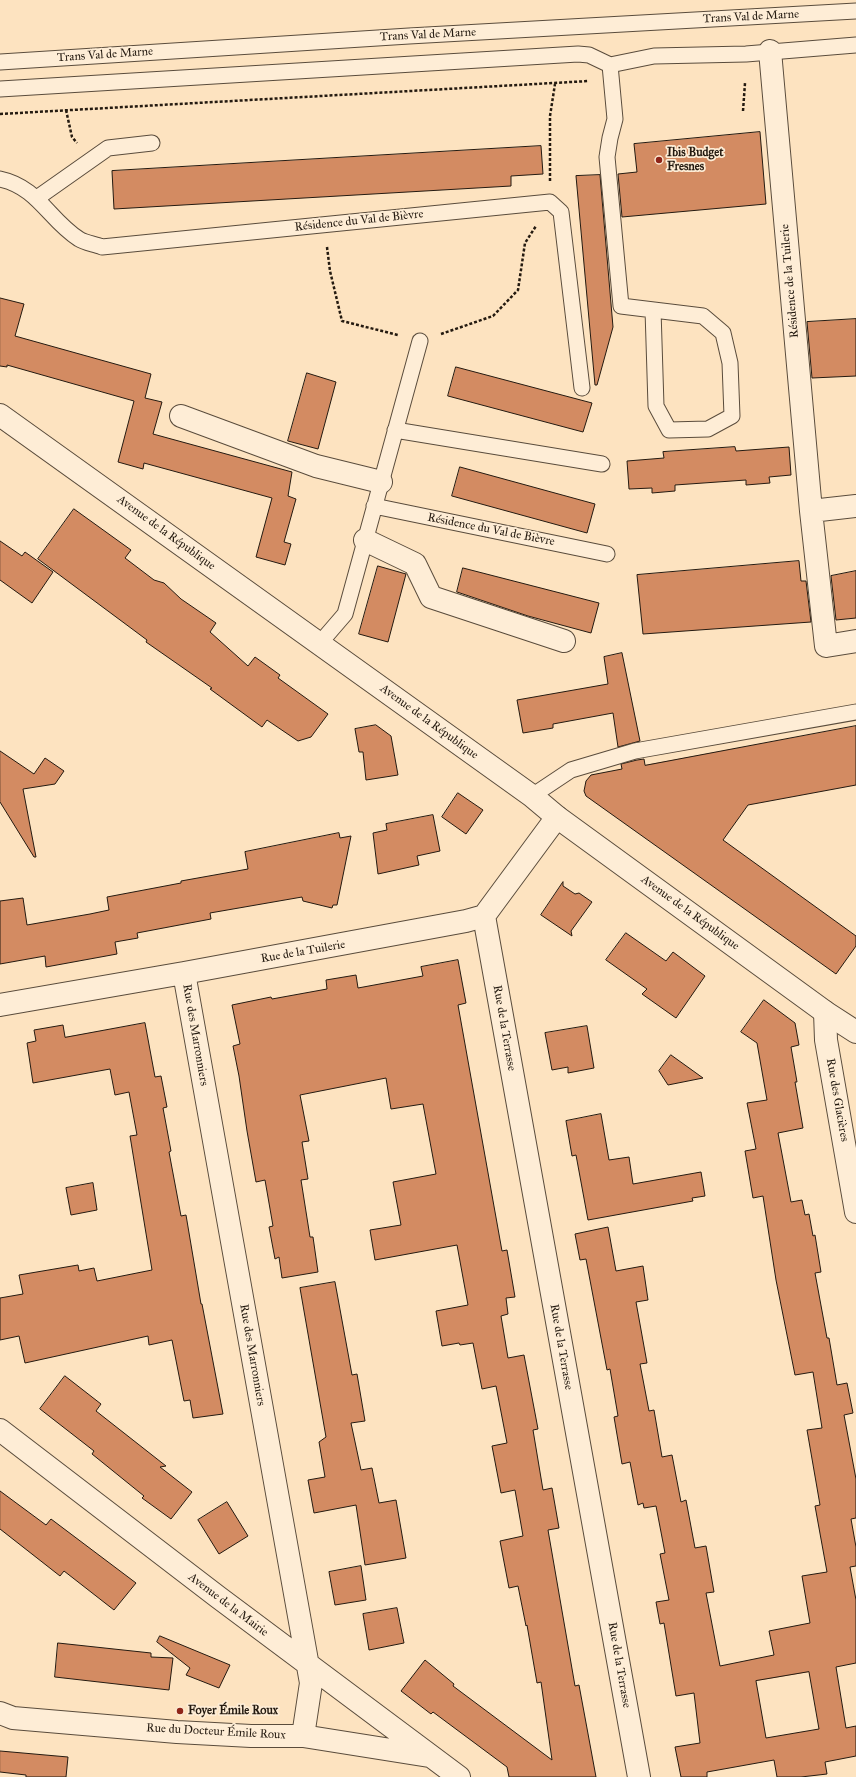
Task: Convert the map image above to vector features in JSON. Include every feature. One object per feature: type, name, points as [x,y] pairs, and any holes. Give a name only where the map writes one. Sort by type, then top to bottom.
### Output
[{"type":"street","name":"Résidence de la Tuilerie","points":[[770,51],[811,511],[826,646],[856,641]]},
{"type":"street","name":"Avenue de la République","points":[[0,415],[320,643],[532,796],[557,817],[825,1012],[856,1032]]},
{"type":"street","points":[[181,416],[316,466],[381,482]]},
{"type":"street","points":[[811,511],[856,506]]},
{"type":"street","points":[[365,540],[415,564],[431,597],[564,641]]},
{"type":"street","points":[[484,916],[557,817]]},
{"type":"street","name":"Rue de la Tuilerie","points":[[0,1005],[184,974],[458,923],[484,916]]},
{"type":"street","name":"Rue de la Terrasse","points":[[484,916],[639,1777]]},
{"type":"street","name":"Rue des Marronniers","points":[[184,974],[306,1664],[311,1683],[303,1736]]},
{"type":"street","name":"Rue des Glacières","points":[[825,1012],[826,1040],[856,1212]]},
{"type":"street","name":"Avenue de la Mairie","points":[[0,1430],[306,1664],[459,1777]]},
{"type":"street","name":"Rue du Docteur Émile Roux","points":[[0,1713],[14,1718],[177,1732],[251,1736],[303,1736],[432,1756]]},
{"type":"lane","name":"Trans Val de Marne","points":[[0,62],[409,36],[856,11]]},
{"type":"lane","points":[[0,89],[578,54],[589,55],[610,65],[654,56],[746,54],[856,45]]},
{"type":"lane","points":[[610,65],[615,119],[607,157],[621,306],[703,316],[723,333],[730,364],[732,416],[708,429],[669,430],[656,406],[653,310]]},
{"type":"lane","points":[[37,198],[108,148],[152,143]]},
{"type":"lane","name":"Résidence du Val de Bièvre","points":[[0,179],[12,182],[37,198],[79,239],[102,247],[550,202]]},
{"type":"lane","points":[[550,202],[561,212],[582,388]]},
{"type":"lane","points":[[320,643],[345,614],[420,341]]},
{"type":"lane","points":[[395,430],[602,464]]},
{"type":"lane","name":"Résidence du Val de Bièvre","points":[[374,506],[607,554]]},
{"type":"lane","points":[[532,796],[571,770],[635,751],[856,712]]},
{"type":"path","points":[[0,114],[590,81]]},
{"type":"path","points":[[458,327],[493,316],[518,290],[525,243],[550,202],[550,116],[555,84]]},
{"type":"path","points":[[743,111],[745,95]]},
{"type":"path","points":[[66,110],[72,137],[89,162]]},
{"type":"path","points":[[325,225],[330,271],[342,321],[375,330]]},
{"type":"building","points":[[760,132],[766,204],[622,217],[618,174],[637,172],[634,144]]},
{"type":"building","points":[[541,146],[543,174],[511,176],[511,186],[114,209],[112,171]]},
{"type":"building","points":[[600,175],[613,327],[597,385],[595,385],[576,176]]},
{"type":"building","points":[[0,298],[24,304],[15,336],[151,374],[145,398],[162,402],[153,434],[292,472],[288,496],[296,499],[284,542],[291,544],[285,565],[256,557],[272,498],[144,463],[143,469],[118,462],[134,401],[7,365],[7,367],[0,366]]},
{"type":"building","points":[[856,319],[856,376],[812,378],[807,322]]},
{"type":"building","points":[[456,367],[592,403],[583,432],[448,396]]},
{"type":"building","points":[[307,373],[336,382],[318,449],[288,441]]},
{"type":"building","points":[[735,447],[736,451],[789,447],[791,475],[769,477],[770,483],[746,485],[746,480],[675,485],[675,491],[652,493],[652,488],[629,489],[627,461],[664,458],[663,452]]},
{"type":"building","points":[[460,467],[595,504],[587,533],[452,496]]},
{"type":"building","points":[[74,509],[131,550],[125,558],[154,580],[164,583],[181,599],[216,623],[210,632],[248,666],[255,657],[280,675],[278,678],[328,714],[311,737],[298,741],[267,720],[262,727],[210,689],[212,688],[146,642],[147,640],[38,559]]},
{"type":"building","points":[[0,541],[22,556],[25,552],[53,572],[32,603],[0,580]]},
{"type":"building","points":[[799,561],[801,581],[806,581],[811,622],[643,634],[637,575]]},
{"type":"building","points":[[378,566],[406,574],[388,642],[359,634]]},
{"type":"building","points":[[463,568],[599,603],[591,633],[528,616],[457,592]]},
{"type":"building","points":[[856,571],[856,618],[836,620],[831,576]]},
{"type":"building","points":[[622,653],[640,741],[618,747],[613,713],[553,724],[553,728],[523,733],[517,700],[608,684],[604,657]]},
{"type":"building","points":[[376,725],[391,736],[398,775],[366,780],[363,752],[359,752],[355,729]]},
{"type":"building","points":[[856,726],[856,785],[748,805],[723,840],[856,936],[856,946],[836,974],[586,796],[584,791],[586,781],[591,775],[622,769],[621,764],[637,760],[644,759],[645,765]]},
{"type":"building","points":[[0,751],[34,774],[45,758],[64,771],[55,784],[23,789],[36,857],[34,857],[0,802]]},
{"type":"building","points":[[458,793],[483,810],[466,834],[442,817]]},
{"type":"building","points":[[433,815],[440,851],[417,856],[419,865],[378,874],[373,833],[387,830],[386,824]]},
{"type":"building","points":[[339,833],[340,838],[351,836],[337,905],[333,905],[332,908],[303,901],[302,897],[210,913],[211,919],[137,933],[138,938],[115,942],[117,954],[46,967],[45,956],[0,964],[0,901],[23,898],[27,925],[90,914],[109,910],[107,897],[181,883],[181,881],[248,869],[245,852]]},
{"type":"building","points":[[563,882],[563,886],[575,894],[579,893],[592,902],[571,931],[572,936],[541,915]]},
{"type":"building","points":[[626,933],[666,961],[673,952],[705,976],[676,1018],[642,994],[647,989],[606,960]]},
{"type":"building","points":[[458,960],[466,1003],[458,1005],[502,1251],[507,1250],[515,1297],[506,1298],[508,1314],[501,1316],[508,1358],[524,1355],[538,1429],[533,1430],[543,1490],[552,1488],[559,1528],[548,1530],[575,1686],[579,1685],[596,1777],[509,1777],[507,1767],[433,1712],[431,1714],[401,1691],[425,1660],[454,1684],[453,1686],[552,1760],[541,1682],[537,1683],[527,1625],[526,1626],[518,1586],[509,1588],[500,1541],[523,1536],[515,1490],[501,1493],[492,1446],[507,1443],[496,1386],[482,1389],[473,1343],[460,1345],[459,1343],[442,1346],[436,1311],[468,1305],[457,1245],[375,1260],[370,1230],[401,1225],[393,1182],[436,1174],[423,1104],[391,1109],[386,1078],[300,1095],[309,1141],[302,1142],[308,1179],[301,1180],[310,1237],[313,1237],[318,1272],[282,1278],[279,1257],[275,1259],[269,1227],[273,1226],[265,1180],[256,1182],[247,1131],[233,1046],[240,1044],[232,1005],[271,997],[272,999],[327,989],[326,980],[356,975],[358,988],[423,976],[421,967]]},
{"type":"building","points":[[764,1000],[795,1023],[799,1045],[791,1047],[803,1128],[778,1133],[791,1202],[802,1200],[805,1215],[809,1214],[813,1236],[815,1235],[821,1272],[815,1273],[827,1338],[829,1338],[837,1385],[847,1383],[853,1413],[844,1415],[856,1479],[856,1518],[851,1519],[856,1547],[856,1566],[850,1567],[856,1600],[856,1663],[836,1667],[846,1728],[856,1726],[856,1756],[825,1762],[827,1774],[801,1777],[777,1777],[774,1760],[707,1772],[707,1777],[681,1777],[675,1747],[700,1743],[694,1693],[676,1696],[664,1623],[660,1624],[656,1602],[669,1600],[660,1554],[665,1553],[656,1506],[644,1508],[643,1503],[638,1505],[630,1462],[622,1464],[614,1417],[618,1416],[610,1369],[607,1370],[586,1259],[580,1260],[575,1234],[608,1227],[616,1271],[643,1266],[648,1300],[636,1302],[647,1363],[640,1364],[649,1411],[654,1410],[662,1457],[672,1455],[681,1502],[686,1500],[695,1548],[706,1546],[714,1592],[706,1593],[720,1666],[774,1655],[769,1631],[810,1623],[802,1576],[827,1572],[815,1506],[820,1505],[807,1430],[822,1428],[813,1372],[795,1375],[776,1280],[763,1196],[753,1198],[745,1151],[756,1149],[747,1103],[767,1100],[757,1043],[741,1032]],"holes":[[[809,1672],[819,1729],[766,1738],[756,1681]]]},
{"type":"building","points":[[145,1023],[155,1077],[161,1076],[167,1107],[163,1108],[171,1151],[169,1152],[181,1216],[186,1215],[201,1304],[223,1414],[193,1418],[190,1400],[184,1401],[172,1340],[149,1345],[148,1336],[25,1363],[19,1336],[0,1340],[0,1298],[23,1294],[19,1275],[78,1265],[79,1271],[94,1268],[97,1281],[152,1270],[130,1136],[137,1135],[129,1092],[115,1095],[110,1069],[33,1083],[27,1043],[36,1041],[34,1030],[63,1025],[65,1037]]},
{"type":"building","points":[[587,1026],[594,1068],[568,1073],[568,1067],[552,1070],[545,1033]]},
{"type":"building","points":[[671,1055],[703,1078],[668,1085],[659,1071]]},
{"type":"building","points":[[601,1114],[609,1160],[629,1157],[633,1184],[701,1172],[705,1196],[692,1198],[693,1201],[588,1220],[576,1155],[572,1156],[566,1121]]},
{"type":"building","points":[[93,1183],[97,1210],[71,1215],[66,1188]]},
{"type":"building","points":[[335,1282],[352,1375],[357,1374],[365,1421],[351,1423],[361,1470],[372,1468],[379,1503],[396,1500],[406,1558],[365,1565],[356,1505],[314,1513],[308,1480],[325,1477],[319,1442],[326,1437],[300,1288]]},
{"type":"building","points":[[65,1376],[101,1404],[96,1411],[166,1466],[160,1467],[192,1492],[171,1519],[142,1498],[144,1496],[92,1454],[94,1451],[40,1409]]},
{"type":"building","points":[[0,1491],[46,1525],[51,1519],[136,1583],[114,1610],[64,1571],[60,1576],[0,1529]]},
{"type":"building","points":[[227,1502],[248,1536],[219,1554],[198,1520]]},
{"type":"building","points":[[361,1566],[366,1600],[335,1605],[329,1572]]},
{"type":"building","points":[[397,1608],[404,1643],[369,1650],[363,1614]]},
{"type":"building","points":[[160,1636],[230,1665],[219,1688],[186,1675],[190,1668],[157,1642]]},
{"type":"building","points":[[58,1643],[151,1653],[151,1657],[173,1658],[169,1690],[55,1677]]},
{"type":"building","points":[[0,1751],[68,1757],[66,1777],[26,1777],[26,1775],[0,1772]]},
{"type":"place","name":"Ibis Budget Fresnes","points":[[659,160]]},
{"type":"place","name":"Foyer Émile Roux","points":[[180,1711]]}]
